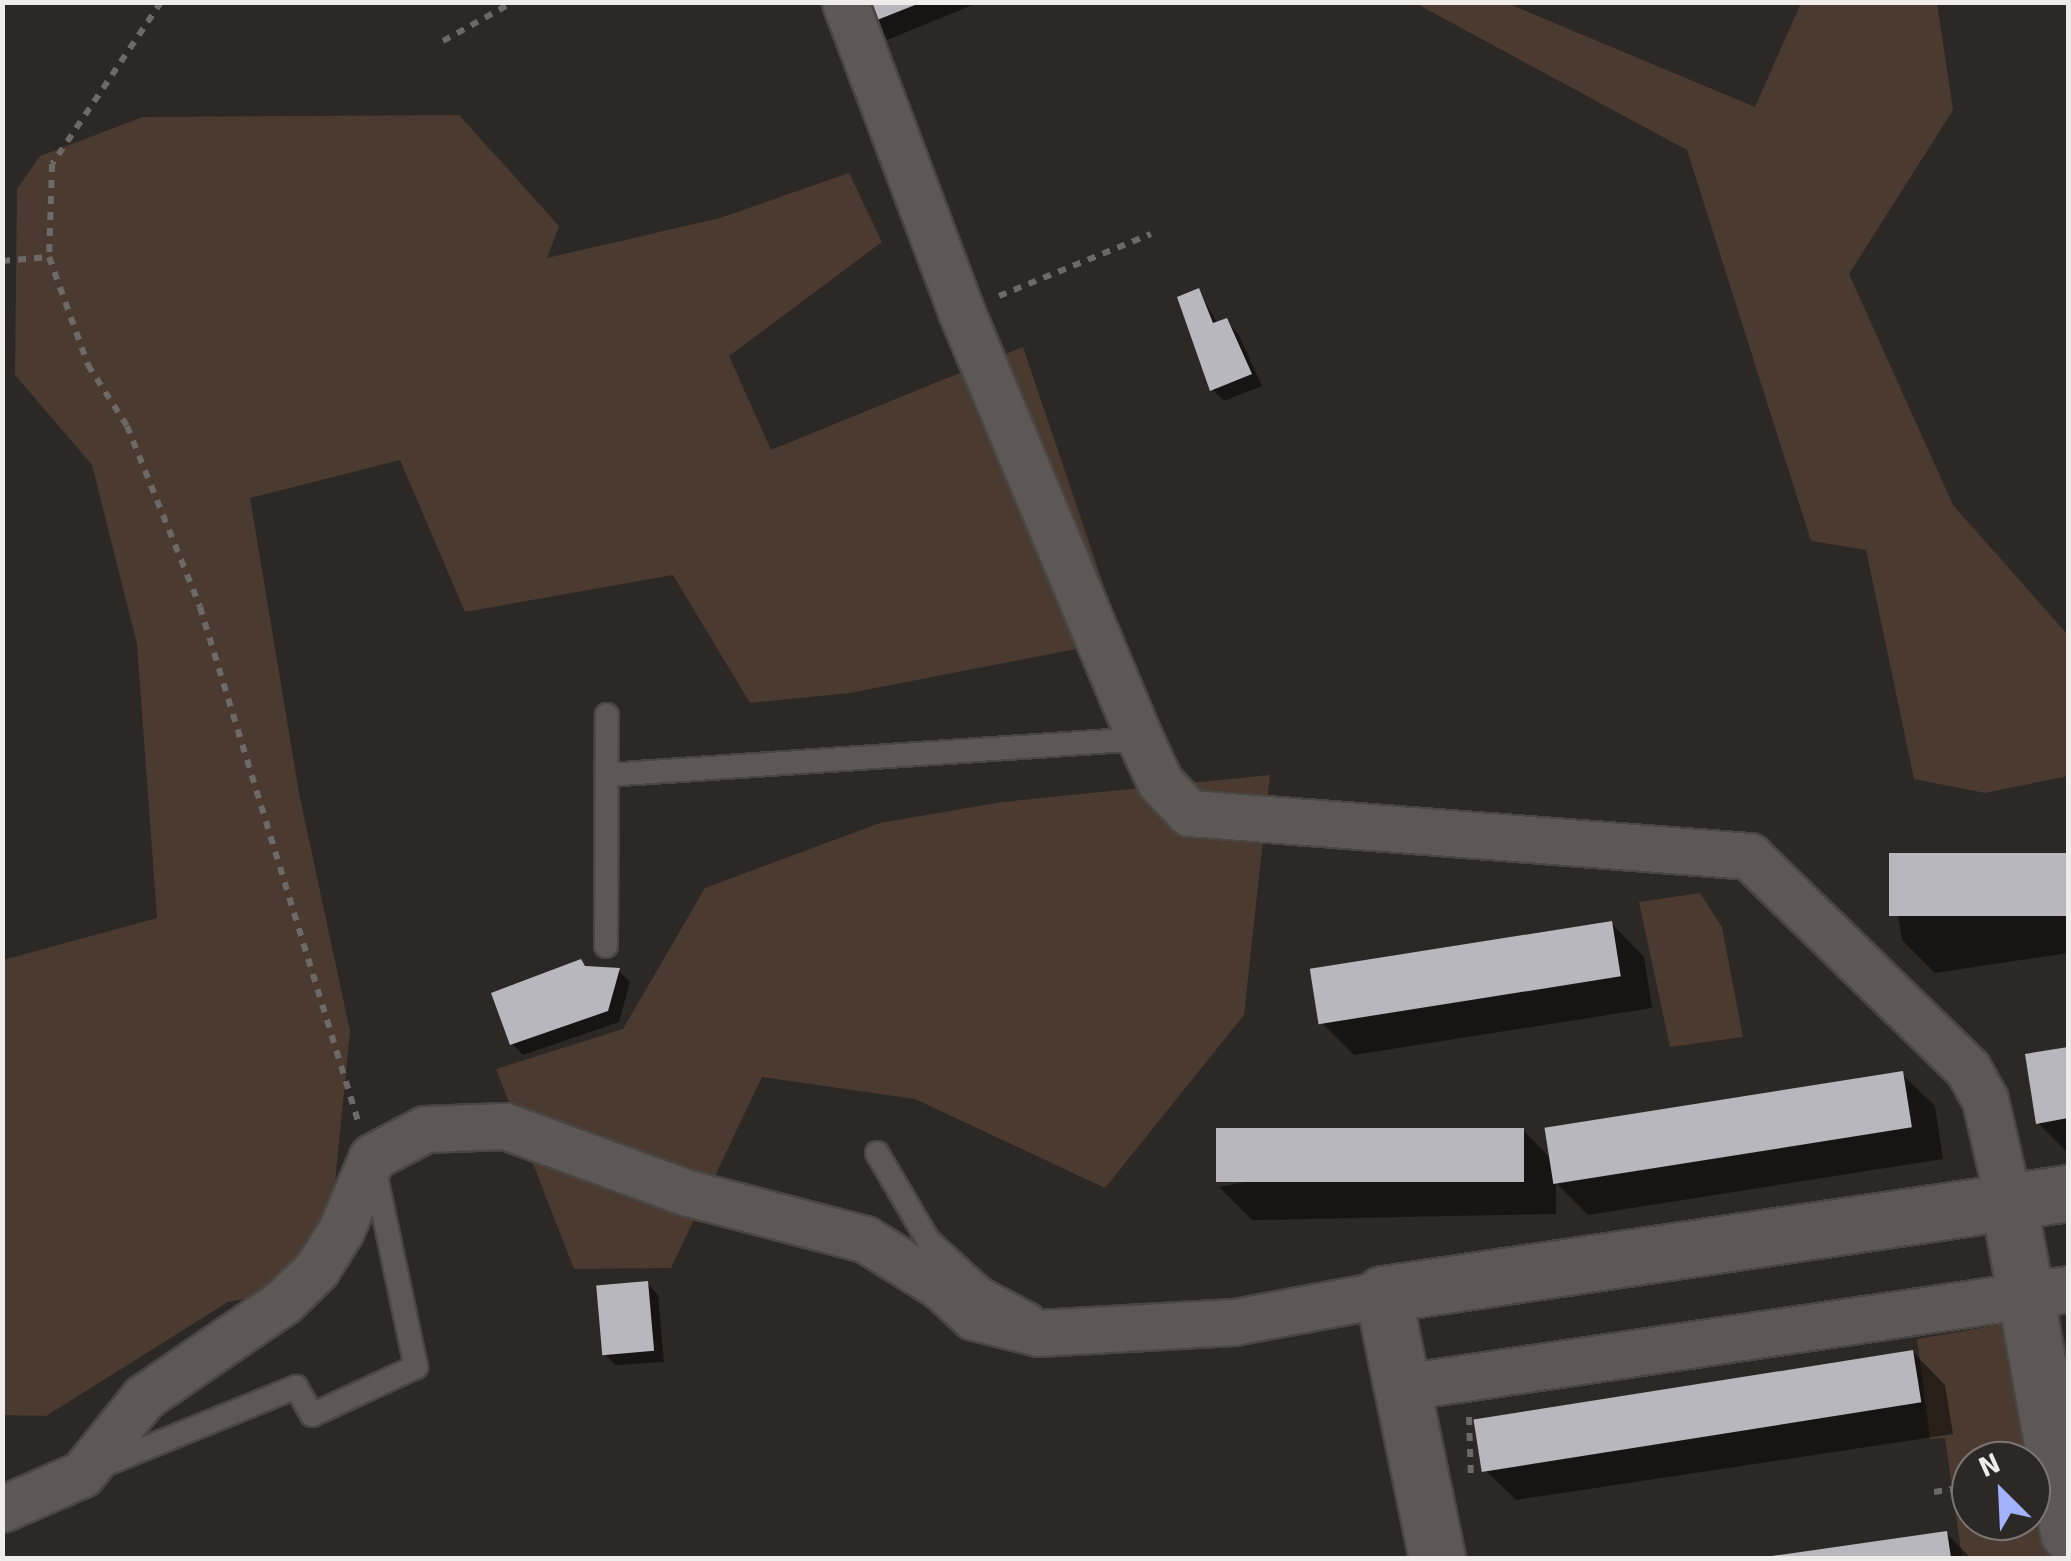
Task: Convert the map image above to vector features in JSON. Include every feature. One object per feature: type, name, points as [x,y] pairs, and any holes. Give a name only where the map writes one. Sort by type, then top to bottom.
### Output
[{"type":"street","points":[[846,2],[960,312],[1160,782],[1189,813],[1749,856],[1968,1069],[1985,1100],[2010,1204],[2048,1292],[2068,1533]]},
{"type":"street","points":[[2,1509],[82,1474],[144,1397],[284,1300],[316,1270],[341,1230],[372,1156],[424,1130],[505,1126],[688,1194],[865,1239],[940,1286],[974,1318],[1038,1333],[1234,1322],[1383,1294],[2068,1194]]},
{"type":"street","points":[[1427,1384],[2048,1292]]},
{"type":"street","points":[[1383,1294],[1427,1384],[1438,1558]]},
{"type":"lane","points":[[606,946],[607,715]]},
{"type":"lane","points":[[607,775],[1140,739]]},
{"type":"lane","points":[[877,1154],[928,1240],[982,1290],[1032,1315],[1038,1333]]},
{"type":"lane","points":[[82,1474],[296,1387],[312,1415],[416,1367],[372,1156]]},
{"type":"path","points":[[161,2],[52,164],[49,258],[88,365],[127,426],[200,607],[302,956],[372,1156]]},
{"type":"path","points":[[443,41],[513,2]]},
{"type":"path","points":[[960,312],[1152,234]]},
{"type":"path","points":[[2,261],[49,258]]},
{"type":"path","points":[[1427,1384],[1468,1409],[1474,1442],[1470,1488]]},
{"type":"path","points":[[1934,1492],[1951,1489]]},
{"type":"shaded area","points":[[1415,3],[1507,3],[1755,107],[1801,3],[1937,3],[1953,110],[1849,274],[1953,505],[2068,635],[2068,776],[1985,793],[1914,779],[1866,550],[1811,541],[1687,150]]},
{"type":"shaded area","points":[[459,115],[559,226],[547,258],[720,218],[849,173],[882,242],[729,356],[771,450],[1023,347],[1122,640],[850,693],[750,703],[673,575],[465,612],[400,460],[250,498],[299,793],[350,1031],[325,1284],[228,1302],[46,1416],[3,1415],[3,960],[157,918],[137,644],[92,465],[15,375],[17,189],[40,156],[143,117]]},
{"type":"shaded area","points":[[1270,775],[1244,1015],[1105,1188],[915,1099],[762,1077],[671,1268],[574,1269],[496,1069],[623,1029],[705,888],[880,823],[1002,802]]},
{"type":"shaded area","points":[[1700,893],[1722,927],[1743,1037],[1670,1047],[1639,902]]},
{"type":"shaded area","points":[[2009,1323],[2031,1441],[1951,1441],[1951,1480],[1945,1438],[1930,1439],[1917,1339]]},
{"type":"shaded area","points":[[1960,1541],[2049,1541],[2052,1558],[1962,1558]]},
{"type":"building","points":[[859,2],[920,2],[920,3],[867,24]]},
{"type":"building","points":[[1199,288],[1213,323],[1227,318],[1252,374],[1210,391],[1177,297]]},
{"type":"building","points":[[1889,853],[2068,853],[2068,916],[1889,916]]},
{"type":"building","points":[[1612,921],[1621,976],[1319,1024],[1310,969]]},
{"type":"building","points":[[581,959],[585,966],[620,968],[608,1011],[510,1045],[491,993]]},
{"type":"building","points":[[2068,1047],[2068,1118],[2036,1124],[2025,1054]]},
{"type":"building","points":[[1903,1071],[1912,1127],[1553,1184],[1544,1128]]},
{"type":"building","points":[[1216,1128],[1524,1128],[1524,1182],[1216,1182]]},
{"type":"building","points":[[648,1281],[654,1351],[602,1355],[596,1286]]},
{"type":"building","points":[[1913,1350],[1921,1402],[1482,1472],[1473,1420]]},
{"type":"building","points":[[1947,1531],[1951,1558],[1772,1558],[1772,1556]]}]
